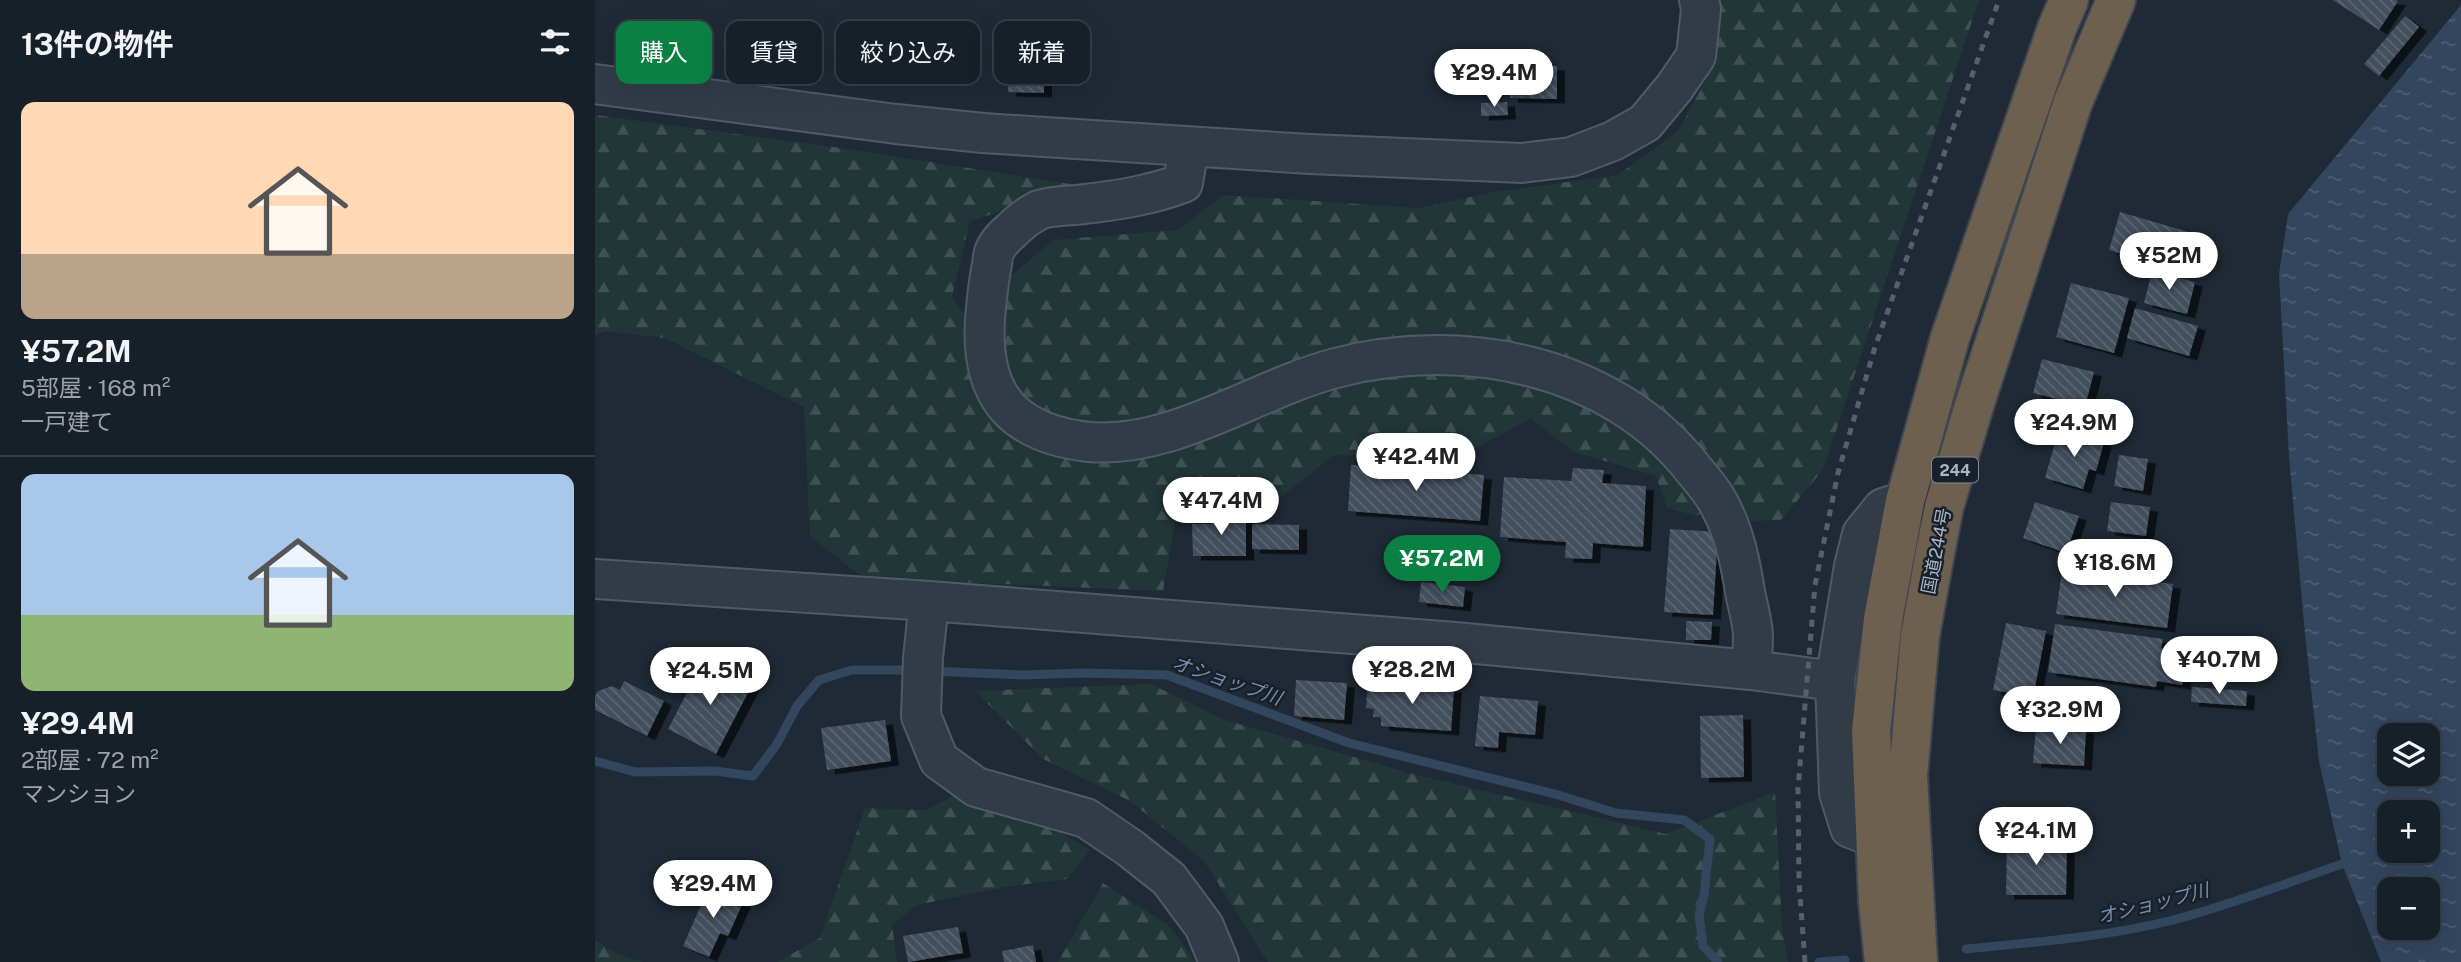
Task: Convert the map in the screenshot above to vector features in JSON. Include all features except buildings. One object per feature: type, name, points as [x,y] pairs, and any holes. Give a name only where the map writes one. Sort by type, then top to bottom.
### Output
[{"type":"highway","name":"国道244号","points":[[1918,962],[1871,731],[1884,619],[1905,501],[1967,288],[2069,0]]},
{"type":"highway","name":"国道244号","points":[[1884,962],[1878,902],[1908,776],[1920,636],[1944,507],[2073,102],[2116,0]]},
{"type":"street","points":[[595,84],[983,133],[1189,147],[1522,163],[1571,156],[1613,141],[1645,123],[1696,55],[1701,9],[1699,0]]},
{"type":"street","points":[[1189,147],[1183,183],[1154,194],[1040,210],[1012,229],[993,252],[983,338],[993,379],[1009,409],[1029,425],[1053,435],[1111,443],[1143,439],[1171,431],[1299,379],[1376,360],[1415,355],[1497,359],[1567,376],[1626,408],[1676,446],[1721,506],[1736,545],[1753,635],[1751,670]]},
{"type":"street","points":[[1893,838],[1850,828],[1839,793],[1835,681],[1862,534],[1883,508],[1905,501],[1944,507]]},
{"type":"street","points":[[595,579],[929,601],[1455,642],[1751,670],[1835,681]]},
{"type":"street","points":[[929,601],[921,716],[939,760],[976,787],[1086,818],[1169,879],[1204,926],[1219,962]]},
{"type":"green space","points":[[1705,0],[1979,0],[1823,470],[1781,520],[1751,521],[1732,491],[1697,516],[1667,508],[1656,476],[1574,452],[1531,419],[1460,456],[1334,455],[1280,498],[1175,521],[1163,591],[863,578],[810,536],[804,407],[665,338],[605,331],[595,335],[595,115],[834,147],[1083,186],[970,221],[952,296],[971,325],[1002,284],[1053,240],[1178,230],[1223,195],[1419,208],[1494,192],[1618,175],[1678,131],[1713,66]]},
{"type":"green space","points":[[1151,684],[1222,719],[1413,774],[1666,834],[1775,792],[1782,927],[1788,962],[1268,962],[1204,861],[1130,801],[1043,759],[975,691]]},
{"type":"green space","points":[[961,792],[1040,820],[1090,850],[1067,879],[1005,887],[917,905],[892,925],[897,962],[777,962],[820,938],[865,808],[926,810]]},
{"type":"green space","points":[[1103,883],[1168,925],[1196,962],[1058,962]]},
{"type":"green space","points":[[595,940],[618,954],[642,962],[595,962]]},
{"type":"water","points":[[2461,5],[2461,962],[2381,962],[2342,864],[2319,761],[2305,634],[2289,457],[2279,274],[2288,214]]},
{"type":"waterway","name":"オショップ川","points":[[595,761],[635,772],[715,771],[753,776],[777,744],[797,706],[819,680],[852,670],[913,670]]},
{"type":"waterway","name":"オショップ川","points":[[931,671],[1022,675],[1167,675],[1349,743],[1555,794],[1616,813],[1684,820],[1710,839],[1699,915],[1703,946],[1718,962]]},
{"type":"waterway","name":"オショップ川","points":[[1966,949],[2071,938],[2148,926],[2216,908],[2342,864]]},
{"type":"waterway","name":"オショップ川","points":[[1819,962],[1845,960]]},
{"type":"railway","points":[[1805,962],[1799,882],[1798,789],[1815,585],[1838,473],[1875,347],[1999,0]]}]
